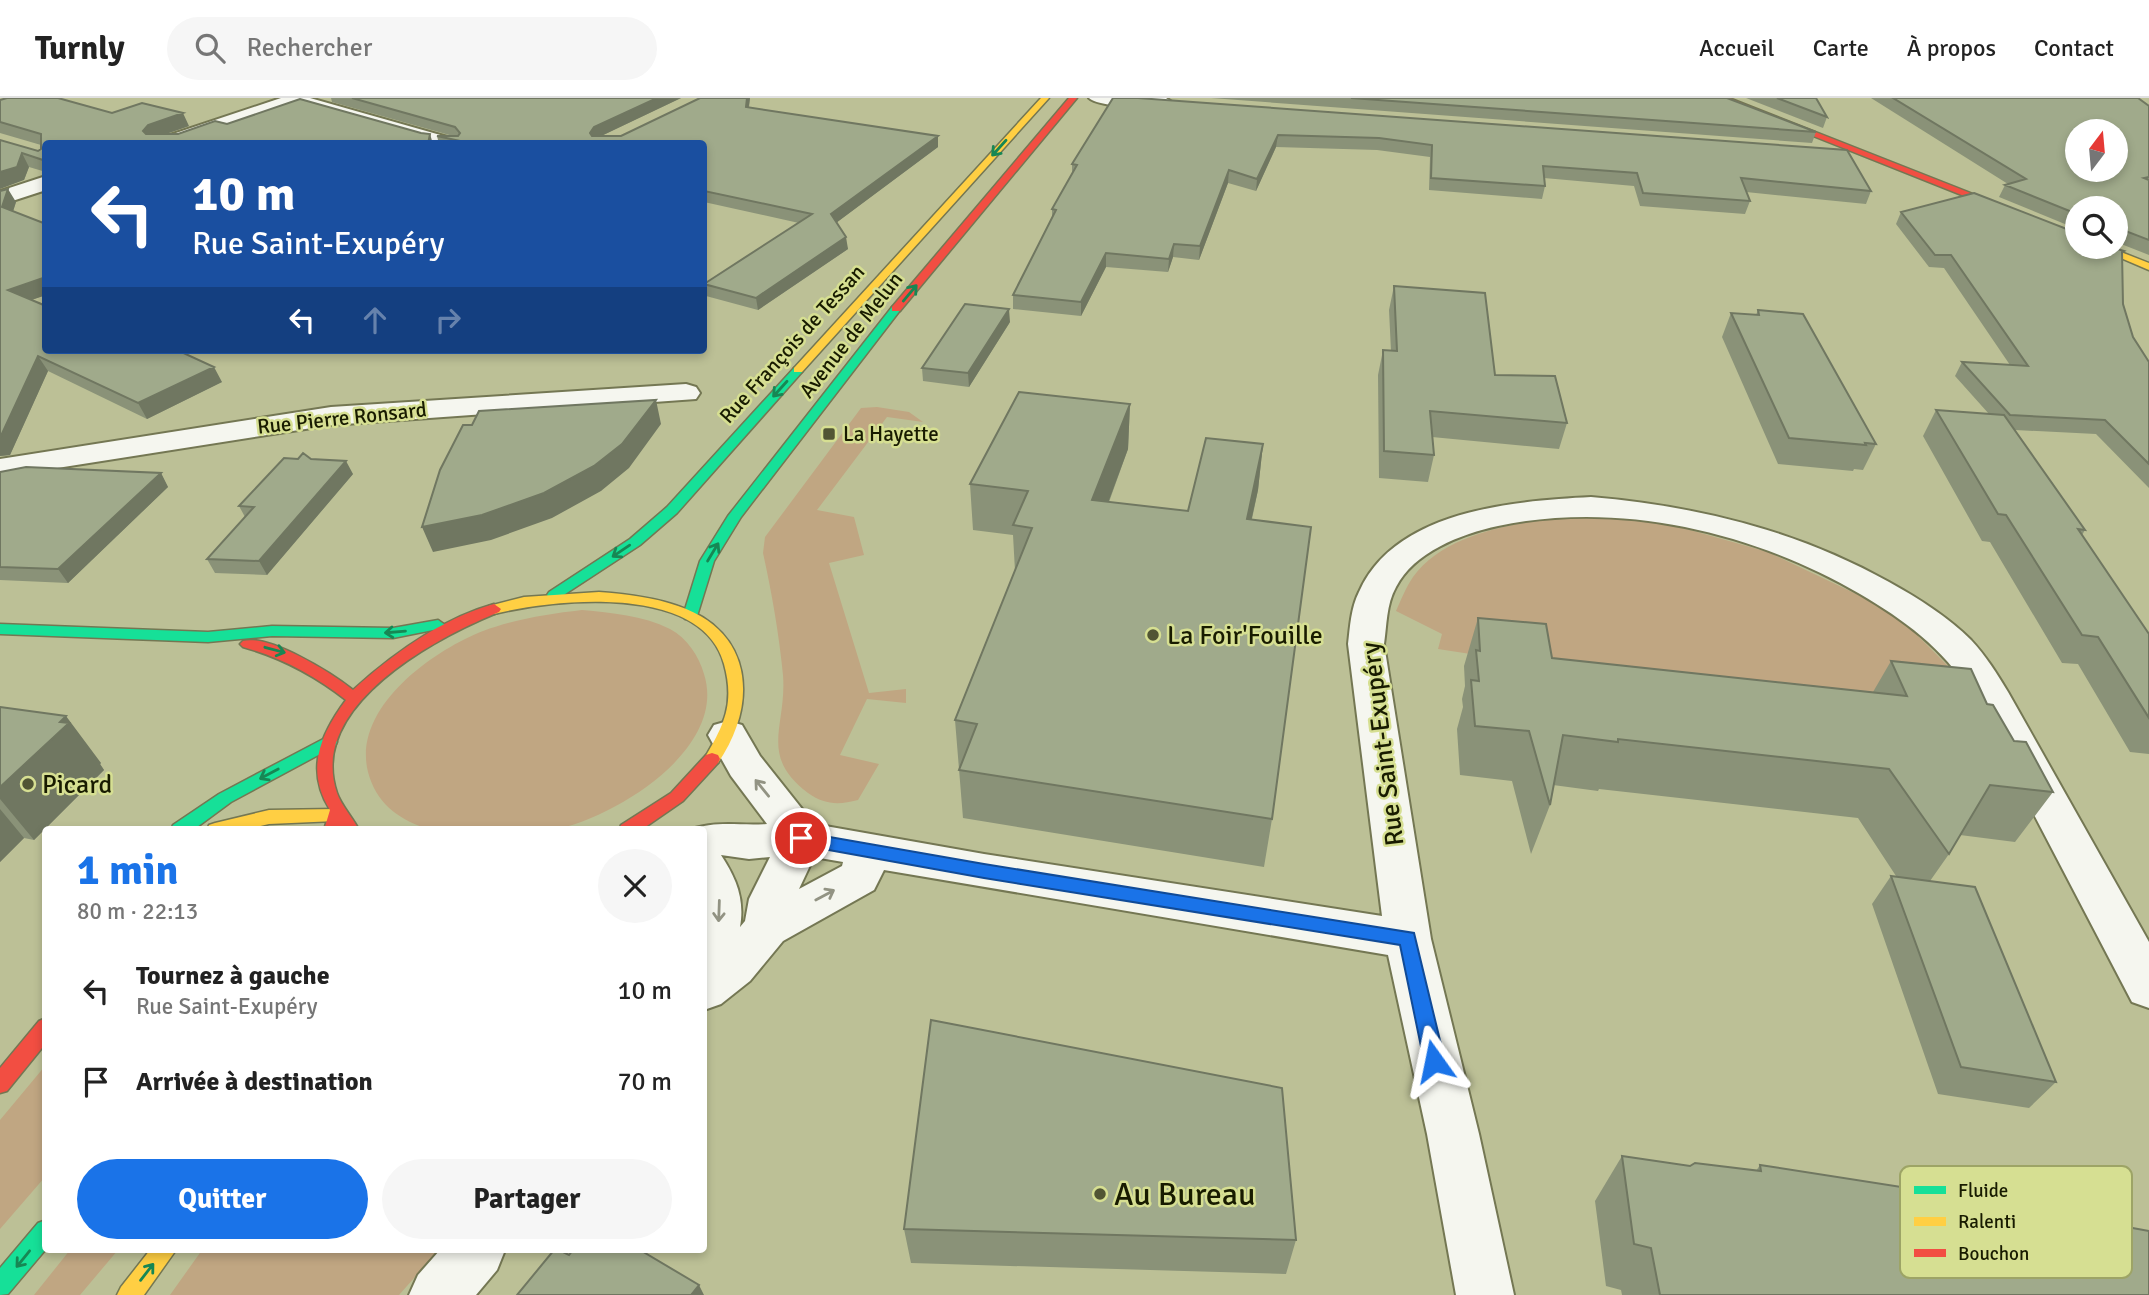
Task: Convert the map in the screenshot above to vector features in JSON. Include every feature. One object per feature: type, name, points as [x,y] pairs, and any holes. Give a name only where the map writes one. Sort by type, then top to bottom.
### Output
[{"type":"main road","name":"Rue François de Tessan","points":[[552,596],[635,542],[672,510],[1045,98]]},
{"type":"main road","name":"Avenue de Melun","points":[[690,616],[708,561],[735,516],[877,332],[1073,98]]},
{"type":"main road","points":[[1722,98],[2065,233]]},
{"type":"main road","points":[[2128,258],[2149,267]]},
{"type":"main road","points":[[232,826],[270,817],[334,822],[324,770],[329,742],[340,716],[383,667],[421,641],[462,621],[506,605],[552,596],[615,596],[650,601],[690,616],[718,638],[734,666],[738,699],[728,735],[711,763],[685,790],[634,826]]},
{"type":"main road","points":[[3,629],[208,637],[272,631],[393,633],[462,621]]},
{"type":"main road","points":[[208,637],[286,653],[310,664],[354,698]]},
{"type":"main road","points":[[185,826],[225,798],[329,742]]},
{"type":"main road","points":[[0,1084],[42,1033]]},
{"type":"main road","points":[[0,1286],[42,1236]]},
{"type":"main road","points":[[129,1295],[162,1253]]},
{"type":"street","points":[[1099,98],[1188,105]]},
{"type":"street","points":[[174,140],[297,99],[437,140]]},
{"type":"street","points":[[1810,152],[1870,156]]},
{"type":"street","points":[[0,198],[42,183]]},
{"type":"street","name":"Rue Pierre Ronsard","points":[[0,468],[331,416],[686,393]]},
{"type":"street","name":"Rue Saint-Exupéry","points":[[1485,1295],[1453,1134],[1408,939],[1366,644],[1371,603],[1389,570],[1414,548],[1447,529],[1494,514],[1547,506],[1597,505],[1651,510],[1696,519],[1779,545],[1865,583],[1911,609],[1949,640],[1976,672],[2089,872],[2149,988]]},
{"type":"street","points":[[728,735],[744,766],[801,838]]},
{"type":"street","points":[[707,841],[725,838],[749,842],[801,838],[984,871],[1408,939]]},
{"type":"street","points":[[767,928],[772,899],[801,838]]},
{"type":"street","points":[[707,988],[733,967],[767,928],[858,878],[871,850]]},
{"type":"street","points":[[707,868],[716,882],[720,903],[718,923],[707,951]]},
{"type":"street","points":[[438,1295],[474,1253]]},
{"type":"shaded area","points":[[877,407],[909,412],[923,422],[887,417],[817,510],[854,517],[864,555],[829,563],[869,693],[906,689],[906,703],[867,699],[840,755],[879,764],[858,800],[832,803],[814,797],[793,779],[779,753],[783,675],[763,553],[765,537],[861,408]]},
{"type":"shaded area","points":[[1549,518],[1615,518],[1669,524],[1768,552],[1894,612],[1949,667],[1969,709],[1536,664],[1438,649],[1442,634],[1396,611],[1413,577],[1425,563],[1440,552],[1457,542],[1494,529]]},
{"type":"shaded area","points":[[582,610],[627,615],[659,624],[682,637],[692,648],[704,674],[707,702],[699,728],[683,753],[661,776],[634,795],[606,811],[567,826],[421,826],[396,814],[376,792],[368,772],[366,748],[372,726],[384,705],[400,685],[441,652],[483,631],[532,618]]},
{"type":"shaded area","points":[[42,1070],[42,1180],[0,1229],[0,1120]]},
{"type":"shaded area","points":[[68,1253],[115,1253],[80,1295],[34,1295]]},
{"type":"shaded area","points":[[200,1253],[436,1253],[399,1295],[170,1295]]},
{"type":"building","points":[[58,98],[112,113],[142,103],[183,113],[148,125],[143,131],[146,134],[178,134],[215,121],[227,124],[300,99],[430,134],[429,140],[42,140],[42,160],[22,153],[17,167],[0,172],[0,140],[38,151],[41,149],[41,134],[0,122],[0,100]]},
{"type":"building","points":[[352,98],[657,98],[594,127],[590,133],[592,136],[621,136],[700,98],[747,98],[746,107],[938,136],[831,214],[846,237],[756,298],[707,285],[707,282],[812,214],[707,192],[707,140],[456,140],[437,136],[458,136],[460,133],[455,127]]},
{"type":"building","points":[[1113,98],[1847,150],[1871,191],[1741,178],[1750,201],[1643,193],[1637,173],[1543,166],[1545,186],[1431,178],[1432,145],[1379,138],[1278,135],[1257,179],[1229,170],[1200,246],[1174,244],[1169,259],[1106,253],[1081,302],[1013,295],[1056,210],[1052,209],[1077,165],[1072,164]]},
{"type":"building","points":[[1351,98],[1727,98],[1816,132]]},
{"type":"building","points":[[1777,98],[1816,98],[1827,117]]},
{"type":"building","points":[[1893,98],[2138,98],[2149,106],[2149,177],[2144,178],[2149,180],[2149,240],[2128,232],[2128,196],[2065,196],[2065,209],[2005,185],[2026,179]]},
{"type":"building","points":[[8,189],[2,207],[42,222],[42,278],[8,290],[42,304],[42,354],[186,354],[214,367],[138,403],[38,356],[0,438],[0,191]]},
{"type":"building","points":[[1974,193],[2065,228],[2065,259],[2122,259],[2123,304],[2133,337],[2149,362],[2149,464],[2105,420],[2010,415],[1962,362],[2028,366],[1951,255],[1935,255],[1901,212]]},
{"type":"building","points":[[1394,286],[1485,293],[1495,375],[1555,376],[1567,423],[1430,411],[1434,455],[1384,451],[1383,350],[1397,351]]},
{"type":"building","points":[[965,304],[1009,309],[968,373],[922,368]]},
{"type":"building","points":[[1758,310],[1803,314],[1876,444],[1789,438],[1731,313],[1759,315]]},
{"type":"building","name":"La Foir'Fouille","points":[[1019,392],[1130,404],[1092,500],[1188,511],[1206,438],[1263,444],[1247,519],[1311,527],[1272,819],[959,770],[977,724],[955,720],[1032,528],[1013,525],[1028,491],[970,484]]},
{"type":"building","points":[[656,400],[622,444],[594,466],[544,493],[482,515],[422,527],[440,470],[463,425],[472,425],[479,411]]},
{"type":"building","points":[[1936,410],[2004,415],[2085,530],[2078,529],[2149,634],[2149,718],[2098,637],[2082,635],[2006,515],[1998,514]]},
{"type":"building","points":[[303,453],[311,459],[346,461],[259,561],[207,559],[254,507],[239,506],[284,458],[298,459]]},
{"type":"building","points":[[26,467],[161,473],[58,569],[0,567],[0,472]]},
{"type":"building","points":[[1478,618],[1546,624],[1552,658],[1907,696],[1891,661],[1971,669],[1987,704],[1993,705],[2014,741],[2026,742],[2053,792],[1990,785],[1949,854],[1889,769],[1563,735],[1550,805],[1529,731],[1475,726],[1471,680],[1479,681],[1476,650],[1480,651]]},
{"type":"building","points":[[0,707],[66,716],[60,722],[69,723],[0,787]]},
{"type":"building","points":[[1891,876],[1975,887],[2056,1082],[1961,1067]]},
{"type":"building","name":"Au Bureau","points":[[931,1020],[1282,1088],[1296,1240],[904,1229]]},
{"type":"building","points":[[1622,1156],[1690,1166],[1695,1163],[1761,1171],[1760,1165],[1900,1187],[1900,1278],[2132,1278],[2132,1228],[2149,1231],[2149,1295],[1660,1295],[1651,1248],[1634,1244]]},
{"type":"building","points":[[552,1253],[645,1253],[699,1285],[691,1295],[517,1295]]},
{"type":"traffic: fast","points":[[690,616],[707,561],[735,516],[896,309]]},
{"type":"traffic: fast","points":[[554,595],[635,542],[672,510],[798,370]]},
{"type":"traffic: fast","points":[[0,629],[208,637],[272,631],[393,633],[438,625]]},
{"type":"traffic: fast","points":[[185,826],[225,798],[329,742]]},
{"type":"traffic: fast","points":[[0,1286],[42,1236]]},
{"type":"traffic: slow","points":[[798,370],[1045,98]]},
{"type":"traffic: slow","points":[[2128,258],[2149,267]]},
{"type":"traffic: slow","points":[[494,609],[560,597],[599,596],[639,600],[675,610],[706,626],[728,651],[737,684],[731,724],[712,759]]},
{"type":"traffic: slow","points":[[232,826],[269,817],[336,815]]},
{"type":"traffic: slow","points":[[129,1295],[162,1253]]},
{"type":"traffic: jam","points":[[896,309],[1073,98]]},
{"type":"traffic: jam","points":[[1722,98],[2065,233]]},
{"type":"traffic: jam","points":[[348,826],[328,794],[325,758],[336,725],[359,693],[390,665],[425,641],[494,609]]},
{"type":"traffic: jam","points":[[248,644],[304,665],[354,698]]},
{"type":"traffic: jam","points":[[633,826],[677,797],[712,759]]},
{"type":"traffic: jam","points":[[334,826],[336,815]]},
{"type":"traffic: jam","points":[[0,1084],[42,1032]]},
{"type":"place","name":"La Hayette","points":[[829,434]]},
{"type":"place","name":"La Foir'Fouille","points":[[1153,635]]},
{"type":"place","name":"Picard","points":[[28,784]]},
{"type":"place","name":"Au Bureau","points":[[1100,1194]]},
{"type":"route","points":[[801,838],[984,871],[1408,939],[1434,1061]]}]
